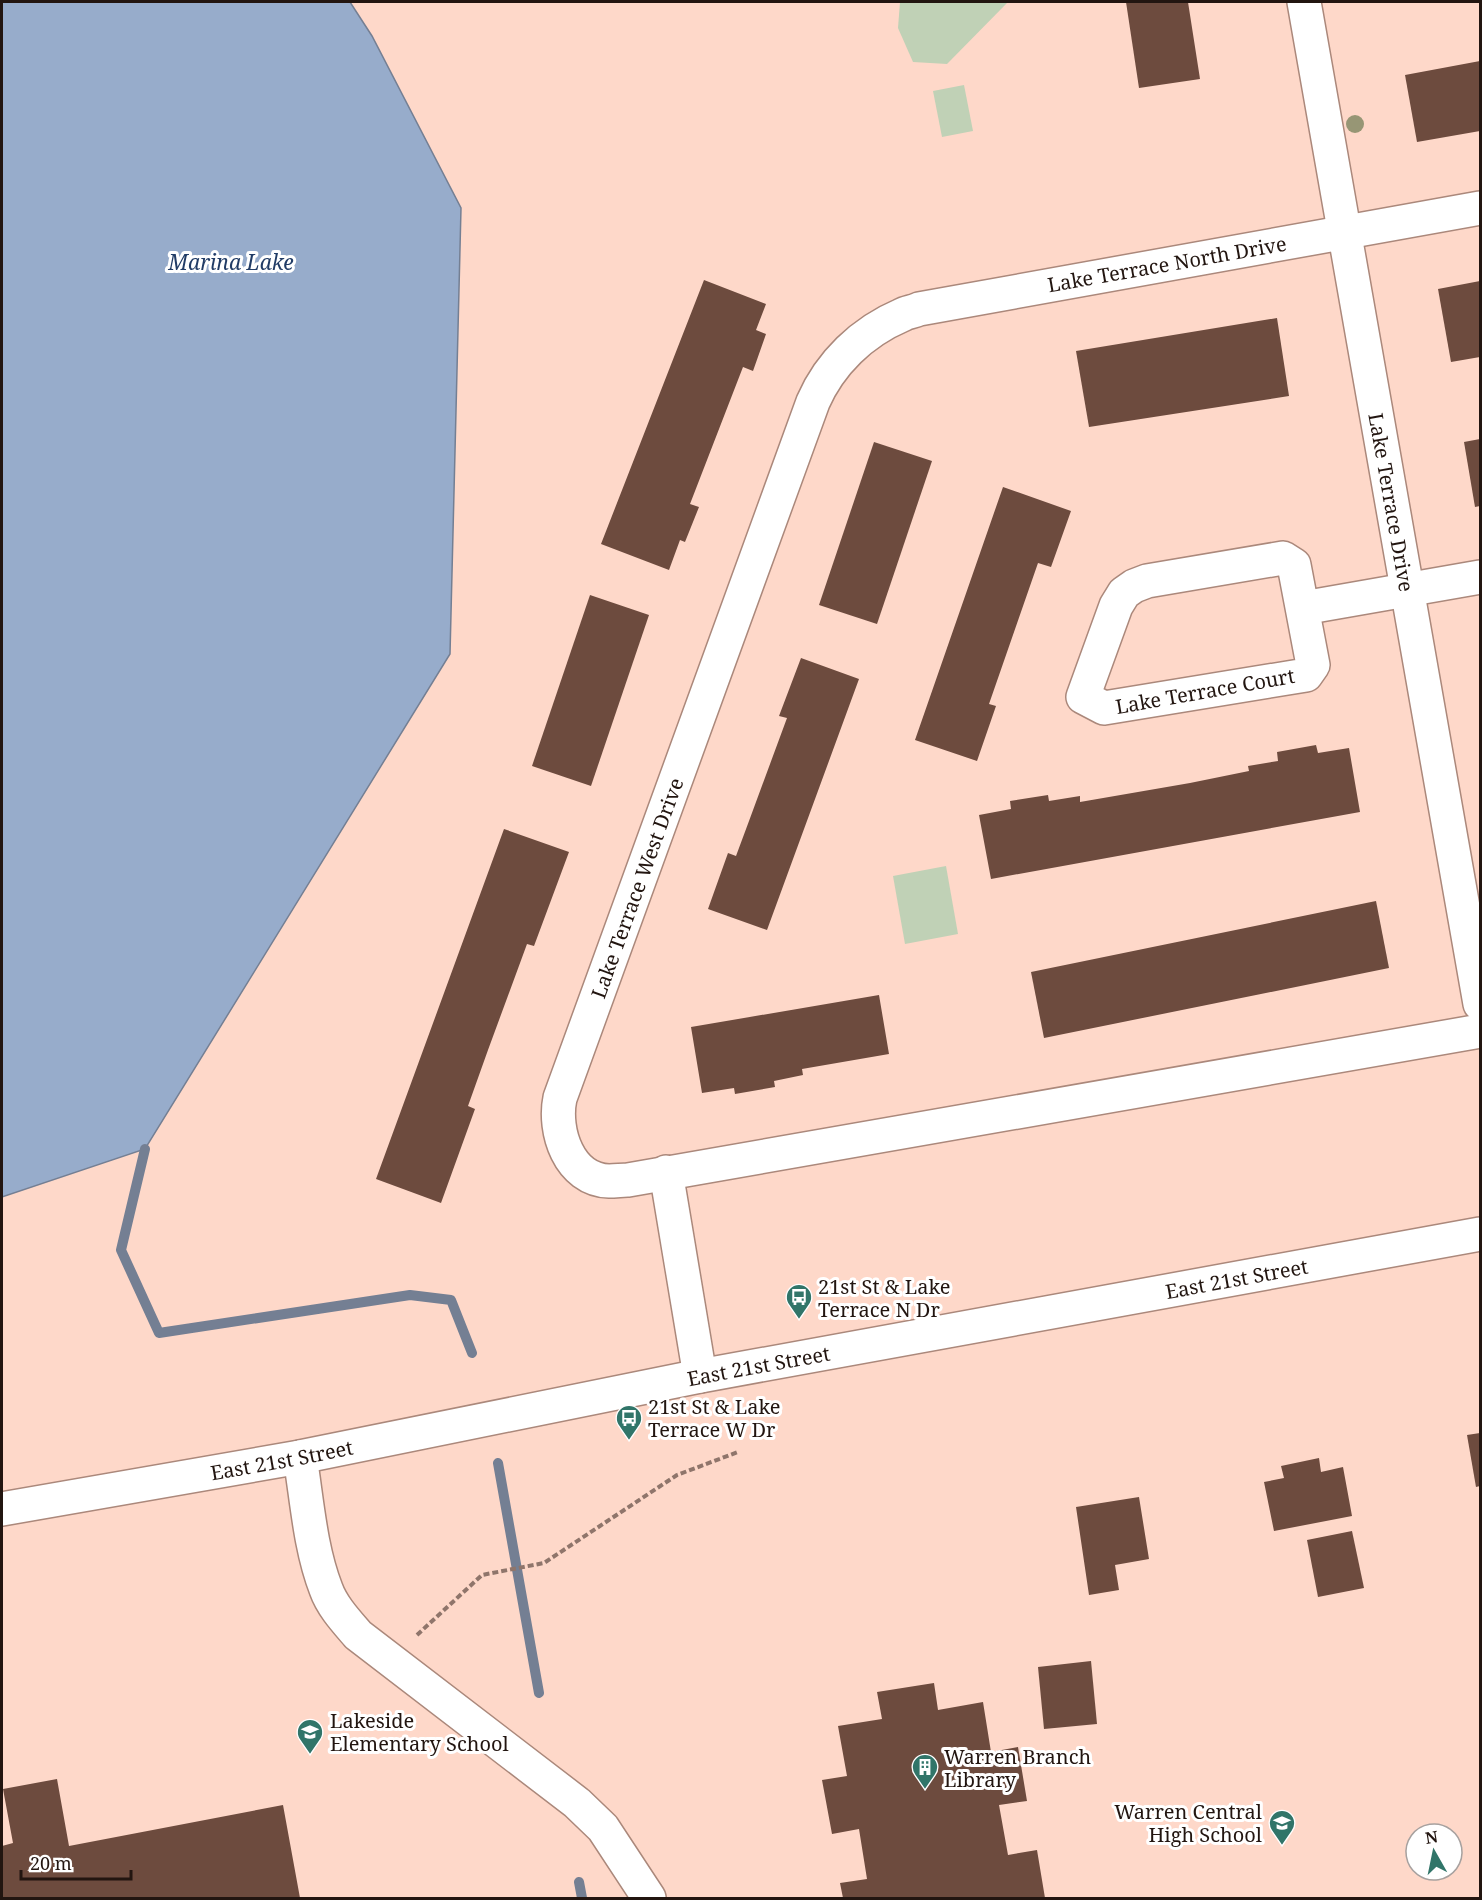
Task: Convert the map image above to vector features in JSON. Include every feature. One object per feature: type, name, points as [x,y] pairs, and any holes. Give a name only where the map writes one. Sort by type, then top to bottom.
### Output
[{"type":"street","name":"Lake Terrace Drive","points":[[1304,2],[1480,1004]]},
{"type":"street","name":"Lake Terrace North Drive","points":[[861,339],[903,314],[919,309],[1480,208]]},
{"type":"street","name":"Lake Terrace West Drive","points":[[666,1172],[628,1180],[608,1181],[589,1174],[567,1153],[559,1136],[557,1119],[560,1098],[813,402],[841,356],[861,339]]},
{"type":"street","name":"Lake Terrace Court","points":[[1283,558],[1294,565],[1303,608],[1313,665],[1306,675],[1104,708],[1083,697],[1116,606],[1134,585],[1283,558]]},
{"type":"street","points":[[1303,608],[1480,577]]},
{"type":"street","points":[[700,1376],[666,1172],[1480,1031]]},
{"type":"street","name":"East 21st Street","points":[[2,1509],[300,1457],[700,1376],[1480,1234]]},
{"type":"street","points":[[300,1457],[318,1564],[326,1591],[338,1611],[358,1635],[577,1803],[603,1828],[649,1899]]},
{"type":"path","points":[[388,1658],[482,1575],[544,1563],[677,1475],[738,1452]]},
{"type":"green space","points":[[900,2],[1008,2],[947,64],[913,62],[898,28]]},
{"type":"green space","points":[[964,85],[973,131],[942,137],[933,91]]},
{"type":"green space","points":[[946,866],[958,934],[905,944],[893,876]]},
{"type":"water","name":"Marina Lake","points":[[2,2],[350,2],[372,36],[461,208],[450,654],[145,1149],[2,1197]]},
{"type":"building","points":[[1126,2],[1188,2],[1200,79],[1139,88]]},
{"type":"building","points":[[1480,61],[1480,131],[1417,142],[1405,75]]},
{"type":"building","points":[[704,280],[766,304],[756,330],[766,334],[753,371],[743,367],[690,504],[699,507],[685,542],[680,540],[669,570],[601,544]]},
{"type":"building","points":[[1480,281],[1480,357],[1451,362],[1438,289]]},
{"type":"building","points":[[1277,318],[1289,396],[1089,427],[1076,351]]},
{"type":"building","points":[[1480,439],[1480,506],[1475,507],[1464,442]]},
{"type":"building","points":[[874,442],[932,461],[877,624],[819,605]]},
{"type":"building","points":[[1003,487],[1071,511],[1051,567],[1038,563],[989,704],[996,706],[977,761],[915,740]]},
{"type":"building","points":[[590,595],[649,615],[591,786],[532,766]]},
{"type":"building","points":[[801,658],[859,679],[767,930],[708,909],[728,853],[736,856],[749,821],[787,718],[779,716]]},
{"type":"building","points":[[1316,745],[1318,753],[1349,748],[1360,812],[991,879],[979,815],[1011,809],[1010,801],[1048,795],[1049,801],[1080,796],[1080,802],[1190,783],[1249,771],[1248,766],[1278,761],[1277,752]]},
{"type":"building","points":[[504,829],[569,852],[534,946],[527,944],[488,1050],[468,1106],[475,1109],[441,1203],[376,1179]]},
{"type":"building","points":[[1376,901],[1389,968],[1044,1038],[1031,972]]},
{"type":"building","points":[[879,995],[889,1054],[802,1069],[803,1075],[774,1081],[775,1087],[735,1094],[734,1088],[702,1093],[691,1027]]},
{"type":"building","points":[[1480,1433],[1480,1486],[1476,1487],[1467,1435]]},
{"type":"building","points":[[1319,1458],[1321,1472],[1343,1467],[1352,1516],[1274,1531],[1264,1482],[1284,1478],[1281,1466]]},
{"type":"building","points":[[1139,1497],[1149,1559],[1115,1565],[1119,1590],[1089,1595],[1076,1507]]},
{"type":"building","points":[[1352,1531],[1364,1588],[1318,1597],[1307,1540]]},
{"type":"building","points":[[1091,1661],[1097,1724],[1044,1729],[1038,1667]]},
{"type":"building","name":"Warren Branch Library","points":[[934,1683],[938,1710],[983,1702],[991,1752],[1018,1747],[1027,1801],[999,1805],[1008,1855],[1037,1850],[1045,1898],[843,1898],[840,1883],[867,1879],[859,1829],[832,1834],[822,1780],[847,1776],[838,1726],[882,1719],[877,1692]]},
{"type":"building","points":[[57,1779],[69,1846],[283,1805],[300,1898],[2,1898],[2,1846],[13,1843],[3,1789]]},
{"type":"waterway","points":[[145,1149],[121,1250],[159,1333],[410,1295],[451,1300],[472,1353]]},
{"type":"waterway","points":[[498,1463],[539,1693]]},
{"type":"waterway","points":[[579,1882],[582,1898]]},
{"type":"place","name":"21st St & Lake Terrace N Dr","points":[[799,1320]]},
{"type":"place","name":"21st St & Lake Terrace W Dr","points":[[629,1441]]},
{"type":"place","name":"Lakeside Elementary School","points":[[310,1755]]},
{"type":"place","name":"Warren Branch Library","points":[[925,1790]]},
{"type":"place","name":"Warren Central High School","points":[[1282,1846]]}]
